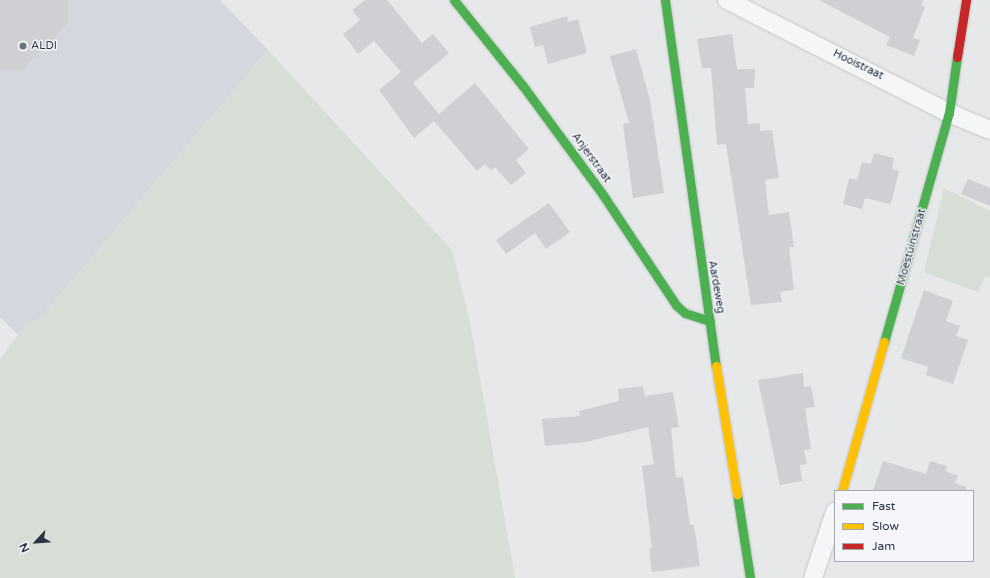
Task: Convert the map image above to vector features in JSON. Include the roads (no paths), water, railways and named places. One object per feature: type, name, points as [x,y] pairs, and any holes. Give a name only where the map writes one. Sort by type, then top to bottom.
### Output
[{"type":"street","name":"Anjerstraat","points":[[454,0],[523,86],[603,195],[676,305],[685,313],[710,321]]},
{"type":"street","name":"Aardeweg","points":[[665,0],[687,176],[750,578]]},
{"type":"street","name":"Hooistraat","points":[[727,0],[950,112],[990,130]]},
{"type":"street","name":"Moestuinstraat","points":[[842,490],[950,112],[966,0]]},
{"type":"street","points":[[813,578],[834,515]]},
{"type":"place","name":"ALDI","points":[[23,46]]}]
